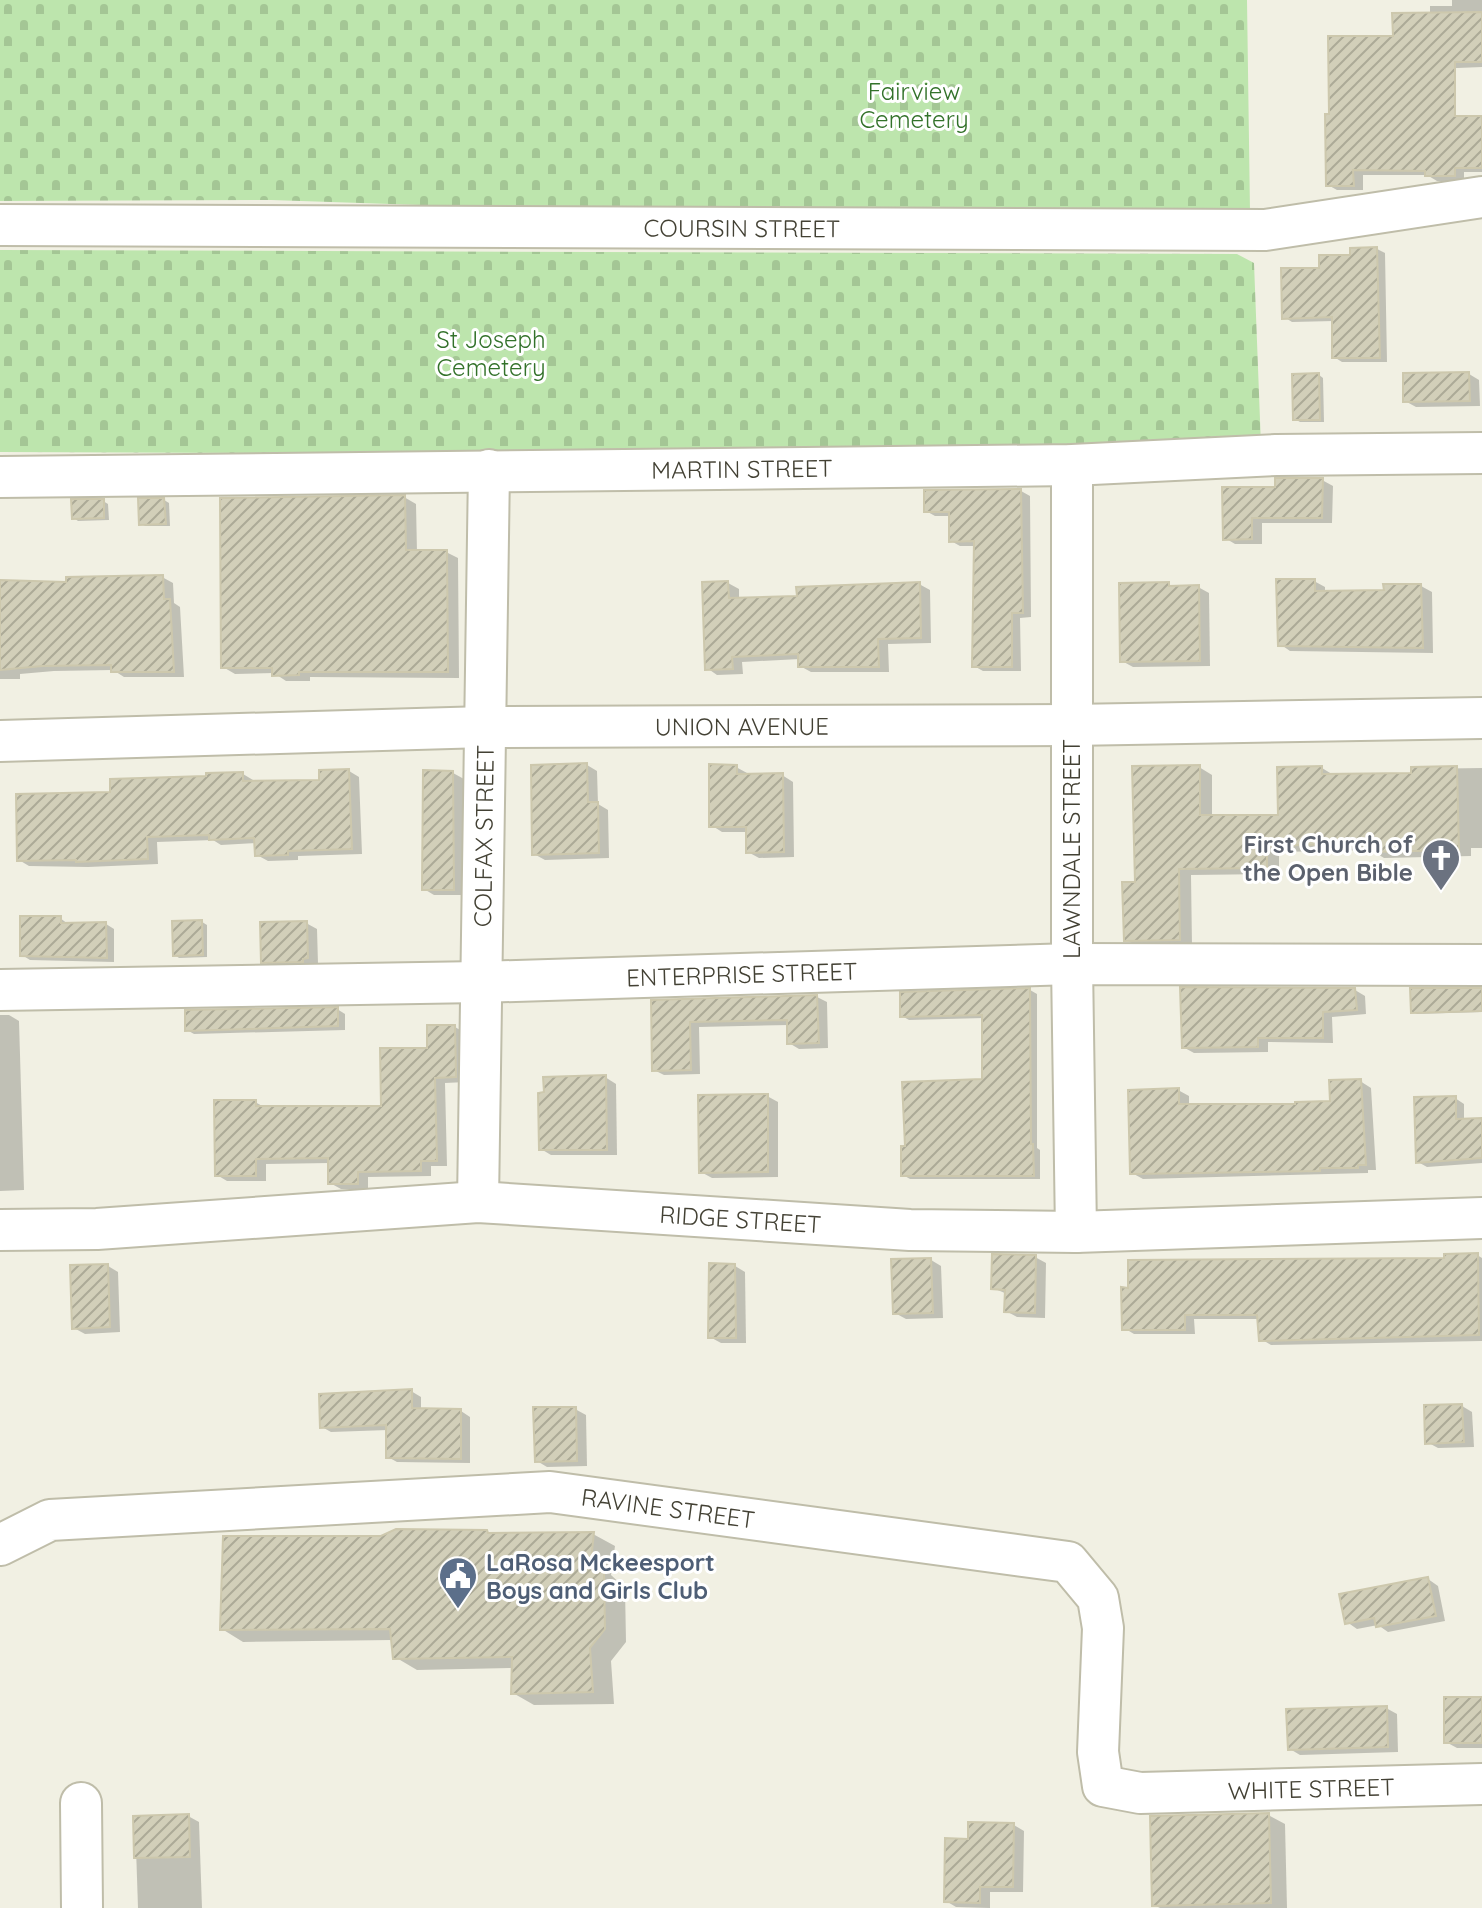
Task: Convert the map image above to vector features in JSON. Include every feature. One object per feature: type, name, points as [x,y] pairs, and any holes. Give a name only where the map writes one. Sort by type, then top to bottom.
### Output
[{"type":"street","name":"COURSIN STREET","points":[[0,225],[1265,230],[1482,197]]},
{"type":"street","name":"MARTIN STREET","points":[[0,477],[1072,465],[1276,455],[1482,453]]},
{"type":"street","name":"LAWNDALE STREET","points":[[1072,465],[1072,964],[1076,1232]]},
{"type":"street","name":"COLFAX STREET","points":[[478,1202],[489,470]]},
{"type":"street","name":"UNION AVENUE","points":[[0,741],[485,727],[1071,725],[1482,718]]},
{"type":"street","name":"ENTERPRISE STREET","points":[[0,990],[480,982],[1072,964],[1482,965]]},
{"type":"street","name":"RIDGE STREET","points":[[0,1230],[97,1229],[478,1202],[910,1230],[1076,1232],[1482,1218]]},
{"type":"street","name":"RAVINE STREET","points":[[0,1545],[50,1520],[550,1492],[1068,1562],[1098,1598],[1103,1628],[1098,1752],[1103,1786],[1140,1793]]},
{"type":"street","name":"WHITE STREET","points":[[1140,1793],[1482,1784]]},
{"type":"street","points":[[81,1803],[82,1908]]},
{"type":"green space","name":"Fairview Cemetery","points":[[0,0],[1247,0],[1250,212],[571,210],[271,200],[0,201]]},
{"type":"green space","name":"St Joseph Cemetery","points":[[0,250],[1237,254],[1254,263],[1261,446],[798,448],[494,454],[0,452]]},
{"type":"building","points":[[1482,12],[1482,62],[1455,62],[1455,116],[1482,116],[1482,168],[1455,168],[1455,176],[1425,176],[1425,171],[1353,170],[1354,186],[1326,186],[1328,36],[1393,36],[1392,13]]},
{"type":"building","points":[[1377,247],[1380,358],[1332,358],[1332,317],[1282,319],[1281,268],[1319,268],[1319,255],[1350,255],[1350,248]]},
{"type":"building","points":[[1469,372],[1470,401],[1403,402],[1403,373]]},
{"type":"building","points":[[1319,373],[1320,420],[1293,420],[1292,374]]},
{"type":"building","points":[[1275,478],[1323,478],[1322,518],[1252,518],[1252,539],[1223,540],[1222,487],[1275,487]]},
{"type":"building","points":[[1021,489],[1023,613],[1012,613],[1012,667],[972,667],[974,541],[949,542],[949,512],[924,512],[924,490]]},
{"type":"building","points":[[405,495],[406,550],[447,550],[448,672],[299,672],[299,675],[272,676],[272,668],[221,668],[220,498]]},
{"type":"building","points":[[138,498],[164,498],[166,524],[139,525]]},
{"type":"building","points":[[71,499],[104,499],[104,518],[72,519]]},
{"type":"building","points":[[163,575],[164,599],[170,599],[174,672],[111,672],[111,665],[0,670],[0,580],[66,582],[66,577]]},
{"type":"building","points":[[1276,579],[1315,579],[1315,591],[1384,590],[1383,584],[1421,584],[1423,648],[1278,646]]},
{"type":"building","points":[[728,581],[729,598],[797,596],[796,587],[920,582],[921,638],[878,639],[879,667],[798,667],[798,654],[732,657],[733,669],[705,670],[702,582]]},
{"type":"building","points":[[1169,582],[1169,586],[1199,585],[1200,661],[1120,662],[1119,583]]},
{"type":"building","points":[[587,763],[588,802],[598,802],[599,853],[532,855],[531,765]]},
{"type":"building","points":[[709,764],[737,765],[737,774],[783,773],[784,852],[746,853],[746,827],[709,827]]},
{"type":"building","points":[[1200,765],[1200,815],[1278,815],[1277,767],[1322,766],[1322,774],[1411,773],[1411,767],[1457,766],[1459,850],[1369,852],[1369,843],[1267,846],[1267,868],[1179,869],[1180,940],[1124,941],[1122,882],[1135,882],[1132,766]]},
{"type":"building","points":[[349,769],[352,849],[288,851],[288,855],[255,856],[254,838],[209,840],[209,835],[147,837],[148,859],[17,861],[16,794],[110,792],[110,779],[206,776],[206,773],[243,772],[243,781],[319,780],[319,770]]},
{"type":"building","points":[[423,770],[453,771],[454,890],[422,890]]},
{"type":"building","points":[[20,916],[61,916],[61,923],[106,922],[107,958],[20,956]]},
{"type":"building","points":[[202,920],[203,955],[173,956],[172,921]]},
{"type":"building","points":[[307,921],[308,958],[303,962],[261,963],[260,922]]},
{"type":"building","points":[[1180,987],[1355,988],[1357,1010],[1323,1012],[1323,1038],[1258,1038],[1258,1047],[1182,1048]]},
{"type":"building","points":[[1030,988],[1034,1176],[901,1176],[901,1146],[905,1146],[902,1082],[982,1079],[982,1015],[900,1017],[900,992]]},
{"type":"building","points":[[1410,988],[1482,988],[1482,1011],[1411,1013]]},
{"type":"building","points":[[817,995],[819,1043],[787,1044],[787,1020],[690,1022],[691,1070],[652,1071],[651,1000]]},
{"type":"building","points":[[338,1007],[338,1026],[185,1031],[185,1010]]},
{"type":"building","points":[[427,1025],[455,1025],[456,1077],[435,1078],[437,1161],[421,1161],[421,1171],[358,1172],[358,1184],[328,1184],[328,1158],[256,1159],[256,1176],[215,1176],[214,1100],[256,1100],[256,1106],[381,1106],[380,1048],[427,1048]]},
{"type":"building","points":[[606,1075],[607,1150],[539,1150],[538,1093],[544,1092],[543,1077]]},
{"type":"building","points":[[1361,1079],[1366,1165],[1358,1165],[1358,1168],[1320,1168],[1320,1171],[1130,1174],[1128,1090],[1179,1088],[1179,1104],[1295,1104],[1330,1101],[1329,1080]]},
{"type":"building","points":[[768,1094],[768,1172],[699,1173],[698,1095]]},
{"type":"building","points":[[1456,1096],[1456,1119],[1482,1118],[1482,1158],[1416,1163],[1414,1097]]},
{"type":"building","points":[[1478,1253],[1479,1335],[1259,1341],[1257,1315],[1185,1315],[1185,1330],[1122,1330],[1121,1287],[1128,1288],[1128,1260],[1444,1258],[1444,1254]]},
{"type":"building","points":[[992,1254],[1036,1255],[1035,1313],[1004,1312],[1005,1290],[991,1289]]},
{"type":"building","points":[[931,1258],[933,1313],[893,1314],[891,1259]]},
{"type":"building","points":[[709,1263],[735,1264],[736,1338],[708,1338]]},
{"type":"building","points":[[108,1264],[110,1327],[72,1329],[70,1265]]},
{"type":"building","points":[[412,1389],[412,1408],[461,1409],[461,1459],[386,1458],[386,1425],[320,1428],[319,1394]]},
{"type":"building","points":[[1462,1404],[1464,1442],[1425,1444],[1424,1405]]},
{"type":"building","points":[[533,1407],[576,1407],[577,1461],[535,1462]]},
{"type":"building","points":[[396,1529],[487,1530],[488,1533],[594,1532],[591,1561],[604,1573],[605,1629],[590,1648],[593,1692],[511,1694],[512,1657],[393,1659],[390,1629],[220,1630],[223,1536],[381,1536]]},
{"type":"building","points":[[1428,1577],[1436,1616],[1376,1627],[1374,1618],[1345,1624],[1339,1594]]},
{"type":"building","points":[[1444,1697],[1482,1697],[1482,1743],[1444,1743]]},
{"type":"building","points":[[1387,1706],[1388,1747],[1288,1750],[1286,1709]]},
{"type":"building","points":[[1269,1813],[1271,1903],[1152,1906],[1150,1816]]},
{"type":"building","points":[[189,1814],[190,1857],[134,1858],[133,1816]]},
{"type":"building","points":[[968,1822],[1014,1823],[1013,1887],[980,1887],[980,1903],[944,1902],[945,1838],[968,1839]]},
{"type":"place","name":"First Church of the Open Bible","points":[[1441,892]]},
{"type":"place","name":"LaRosa Mckeesport Boys and Girls Club","points":[[458,1610]]}]
